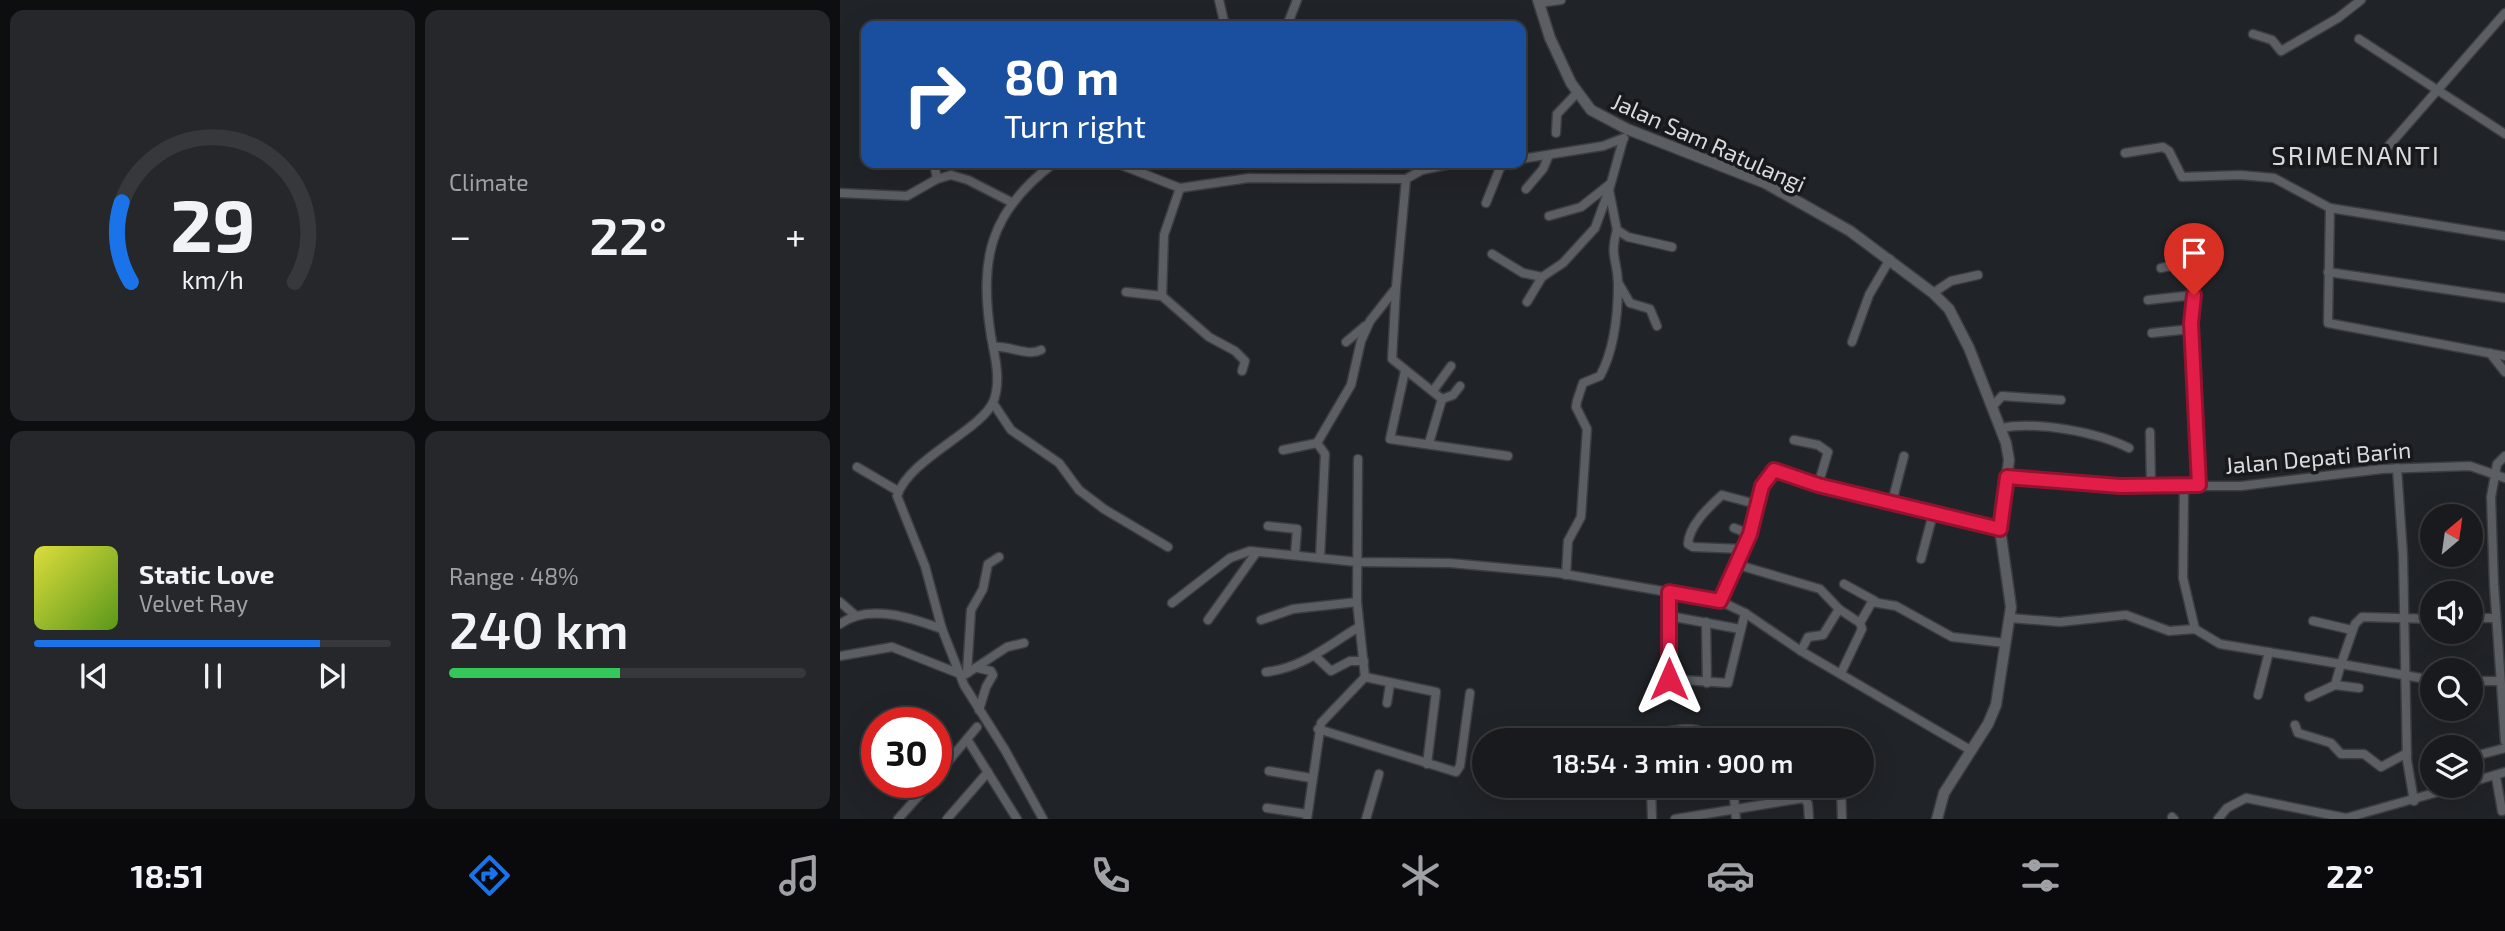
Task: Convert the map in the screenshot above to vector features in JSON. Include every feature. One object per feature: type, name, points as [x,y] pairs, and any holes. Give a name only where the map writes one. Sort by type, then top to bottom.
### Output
[{"type":"street","points":[[1219,0],[1224,21]]},
{"type":"street","points":[[1289,21],[1297,0]]},
{"type":"street","points":[[1539,1],[1561,0]]},
{"type":"street","points":[[2253,34],[2272,40],[2281,51],[2338,18],[2361,0]]},
{"type":"street","name":"Jalan Sam Ratulangi","points":[[1539,1],[1550,38],[1577,93],[1591,110],[1627,129],[1765,183],[1850,231],[1933,293],[1949,309],[1969,348],[2001,428],[2008,460],[2000,529],[2008,578],[2010,618],[1996,705],[1972,751],[1944,793],[1937,819]]},
{"type":"street","points":[[2385,150],[2505,13]]},
{"type":"street","points":[[2358,39],[2438,88],[2505,134]]},
{"type":"street","points":[[1556,133],[1557,114],[1577,93]]},
{"type":"street","points":[[1527,302],[1542,277],[1563,263],[1595,228],[1627,129]]},
{"type":"street","points":[[1526,158],[1623,140]]},
{"type":"street","points":[[2125,153],[2166,148],[2182,177],[2239,175],[2274,178],[2330,208],[2505,236]]},
{"type":"street","points":[[1526,189],[1543,169],[1549,155]]},
{"type":"street","points":[[935,168],[937,179]]},
{"type":"street","points":[[1043,819],[1005,750],[979,710],[962,674],[942,629],[925,566],[897,502],[898,491],[935,453],[981,418],[993,403],[998,381],[985,278],[987,257],[991,241],[1013,203],[1049,168]]},
{"type":"street","points":[[1129,168],[1180,188],[1249,178],[1406,179],[1431,168]]},
{"type":"street","points":[[1486,203],[1500,168]]},
{"type":"street","points":[[840,192],[907,196],[937,179],[958,176],[1013,203]]},
{"type":"street","points":[[1406,179],[1392,359],[1442,399]]},
{"type":"street","points":[[1549,216],[1581,207],[1610,186]]},
{"type":"street","points":[[1610,186],[1618,230],[1611,252],[1618,281],[1625,299],[1650,309],[1657,326]]},
{"type":"street","points":[[1162,296],[1164,235],[1180,188]]},
{"type":"street","points":[[2330,208],[2328,323],[2505,356]]},
{"type":"street","points":[[1618,230],[1628,237],[1672,247]]},
{"type":"street","points":[[1492,254],[1523,273],[1542,277]]},
{"type":"street","points":[[1852,342],[1869,295],[1890,259]]},
{"type":"street","points":[[2161,268],[2186,264],[2193,266],[2196,272],[2191,329],[2199,485]]},
{"type":"street","points":[[2328,272],[2505,298]]},
{"type":"street","points":[[1933,293],[1951,281],[1978,275]]},
{"type":"street","points":[[1566,575],[1569,537],[1581,517],[1586,425],[1576,407],[1579,390],[1587,380],[1600,376],[1608,360],[1618,281]]},
{"type":"street","points":[[1346,342],[1370,321],[1396,288]]},
{"type":"street","points":[[1126,292],[1162,296],[1209,337],[1242,355],[1245,361],[1242,371]]},
{"type":"street","points":[[2148,300],[2194,295]]},
{"type":"street","points":[[1283,450],[1317,443],[1351,385],[1361,341],[1370,321]]},
{"type":"street","points":[[2152,333],[2191,329]]},
{"type":"street","points":[[993,348],[1009,347],[1030,353],[1041,350]]},
{"type":"street","points":[[2490,354],[2505,372]]},
{"type":"street","points":[[1433,391],[1451,366]]},
{"type":"street","points":[[1405,371],[1390,439],[1508,456]]},
{"type":"street","points":[[1442,399],[1453,396],[1460,386]]},
{"type":"street","points":[[1993,406],[2002,396],[2061,400]]},
{"type":"street","points":[[1429,443],[1442,399]]},
{"type":"street","points":[[993,403],[1011,430],[1059,463],[1079,490],[1104,509],[1168,547]]},
{"type":"street","points":[[2001,428],[2018,425],[2090,434],[2129,448]]},
{"type":"street","points":[[2150,432],[2151,486]]},
{"type":"street","points":[[1794,439],[1818,444],[1828,452],[1818,485]]},
{"type":"street","points":[[1317,443],[1325,454],[1320,558]]},
{"type":"street","points":[[1892,502],[1904,456]]},
{"type":"street","points":[[2505,456],[2497,464],[2491,496],[2505,741]]},
{"type":"street","points":[[1266,808],[1307,817],[1318,729],[1324,717],[1364,677],[1357,602],[1358,459]]},
{"type":"street","name":"Jalan Depati Barin","points":[[2007,477],[2151,486],[2241,486],[2397,468],[2470,466],[2505,478]]},
{"type":"street","points":[[857,467],[898,491]]},
{"type":"street","points":[[2397,468],[2407,753],[2414,801]]},
{"type":"street","points":[[1720,601],[1750,534],[1756,503],[1766,476],[1774,470],[1818,485],[2000,529]]},
{"type":"street","points":[[2184,485],[2183,578],[2194,629]]},
{"type":"street","points":[[1743,550],[1693,547],[1688,544],[1688,538],[1702,516],[1722,495],[1756,503]]},
{"type":"street","points":[[1921,559],[1933,514]]},
{"type":"street","points":[[1268,526],[1297,529],[1295,555]]},
{"type":"street","points":[[1734,528],[1750,534]]},
{"type":"street","points":[[1172,603],[1230,558],[1250,551],[1357,562],[1450,563],[1566,575],[1720,601],[1745,613],[1801,651],[1972,751]]},
{"type":"street","points":[[1208,620],[1256,553]]},
{"type":"street","points":[[962,674],[972,631],[971,610],[983,589],[989,564],[999,557]]},
{"type":"street","points":[[1735,564],[1820,589],[1839,609],[1860,623],[1862,629],[1841,673]]},
{"type":"street","points":[[1844,584],[1875,601],[1896,606],[1952,637],[2005,643]]},
{"type":"street","points":[[1668,696],[1669,592]]},
{"type":"street","points":[[1860,623],[1875,601]]},
{"type":"street","points":[[840,602],[856,616]]},
{"type":"street","points":[[1261,620],[1282,611],[1357,602]]},
{"type":"street","points":[[1801,651],[1808,637],[1823,635],[1839,609]]},
{"type":"street","points":[[1669,679],[1728,683],[1745,613]]},
{"type":"street","points":[[2010,618],[2060,622],[2126,615],[2169,631],[2194,629],[2220,644],[2420,679]]},
{"type":"street","points":[[840,624],[856,616],[905,616],[942,629]]},
{"type":"street","points":[[1669,616],[1740,629]]},
{"type":"street","points":[[2335,685],[2352,630],[2362,617],[2420,619]]},
{"type":"street","points":[[2483,618],[2496,618]]},
{"type":"street","points":[[2313,621],[2352,630]]},
{"type":"street","points":[[1706,622],[1707,683]]},
{"type":"street","points":[[1266,672],[1298,664],[1315,656],[1330,643],[1359,627]]},
{"type":"street","points":[[840,656],[892,648],[962,674],[978,668],[1007,647],[1024,643]]},
{"type":"street","points":[[2258,695],[2269,652]]},
{"type":"street","points":[[1315,656],[1331,671],[1349,661],[1364,661]]},
{"type":"street","points":[[978,668],[991,671],[993,675],[979,710]]},
{"type":"street","points":[[1364,677],[1437,693],[1427,764]]},
{"type":"street","points":[[2483,681],[2500,681]]},
{"type":"street","points":[[1387,703],[1390,684]]},
{"type":"street","points":[[2309,696],[2335,685],[2359,688]]},
{"type":"street","points":[[1318,729],[1427,764],[1459,770],[1470,693]]},
{"type":"street","points":[[2295,724],[2298,733],[2330,743],[2341,754],[2364,754],[2381,767],[2407,753]]},
{"type":"street","points":[[952,757],[977,727]]},
{"type":"street","points":[[967,739],[1017,819]]},
{"type":"street","points":[[2483,754],[2505,748]]},
{"type":"street","points":[[1269,771],[1311,778]]},
{"type":"street","points":[[947,819],[988,772]]},
{"type":"street","points":[[2483,779],[2505,772]]},
{"type":"street","points":[[1366,819],[1379,774]]},
{"type":"street","points":[[2496,777],[2502,810]]},
{"type":"street","points":[[898,819],[917,798]]},
{"type":"street","points":[[1651,798],[1652,819]]},
{"type":"street","points":[[1675,819],[1736,814],[1804,798],[1808,804],[1809,819]]},
{"type":"street","points":[[1841,798],[1842,819]]},
{"type":"street","points":[[2218,819],[2227,808],[2246,798],[2346,818],[2423,798]]},
{"type":"street","points":[[2379,810],[2384,819]]},
{"type":"district","name":"SRIMENANTI","points":[[2356,154]]},
{"type":"route","points":[[1669,679],[1669,592],[1720,601],[1750,534],[1756,503],[1766,476],[1771,471],[1787,472],[1818,485],[2000,529],[2007,477],[2120,486],[2199,485],[2191,323],[2194,295]]}]
